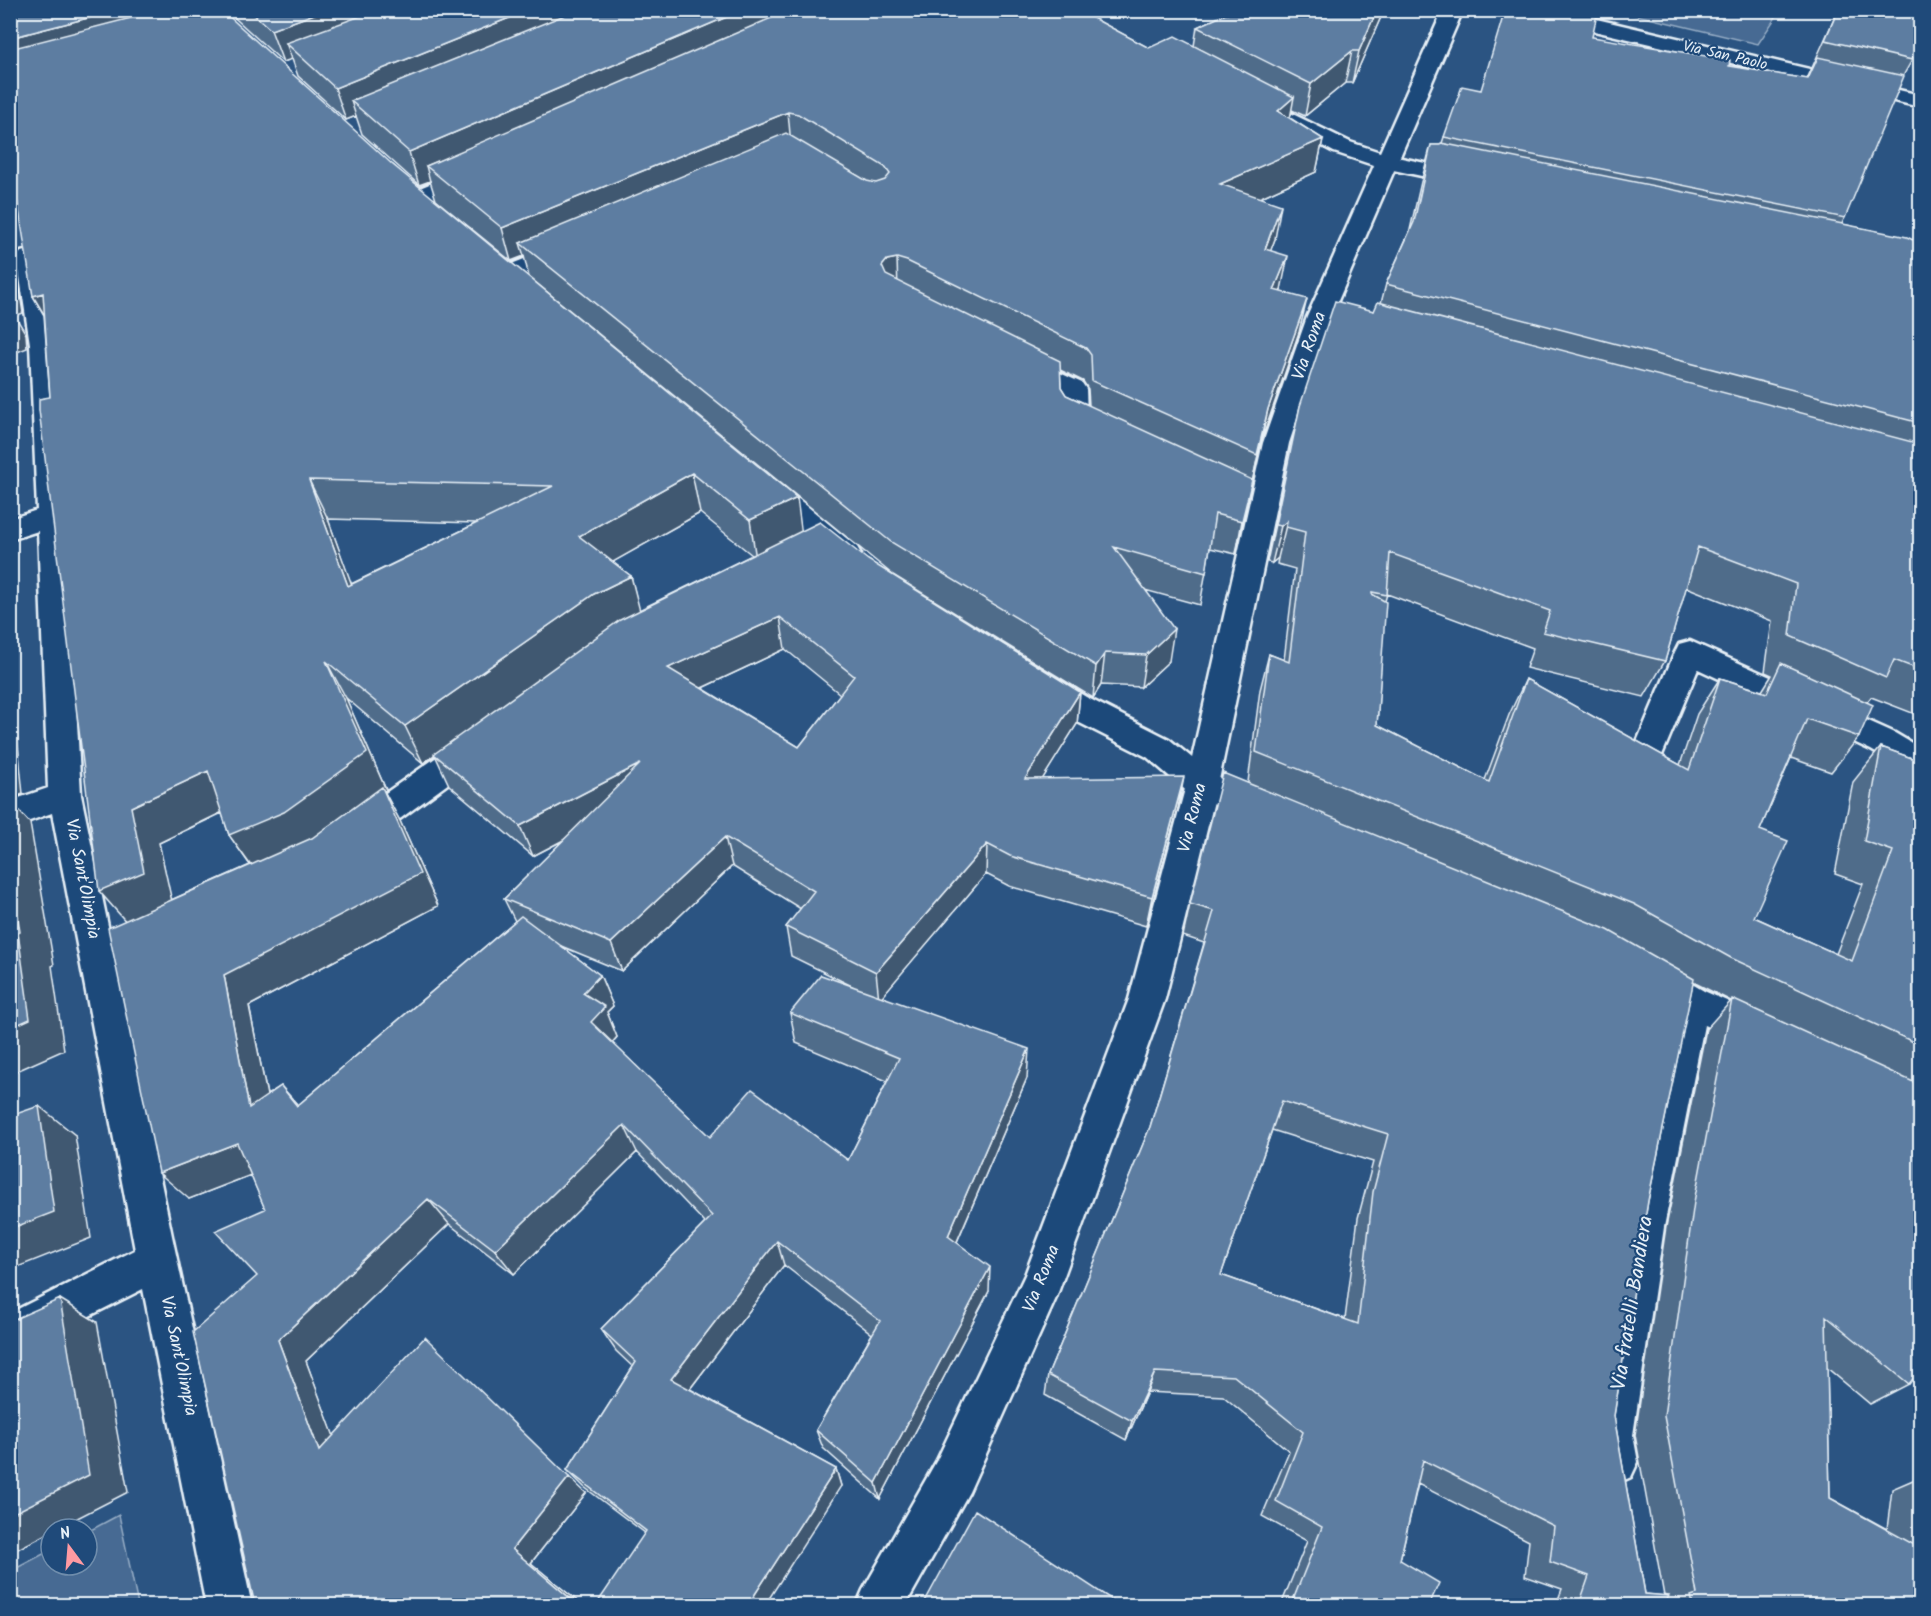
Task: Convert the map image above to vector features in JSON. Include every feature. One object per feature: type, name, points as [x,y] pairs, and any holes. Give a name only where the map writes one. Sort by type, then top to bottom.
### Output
[{"type":"street","name":"Via Roma","points":[[879,1605],[953,1476],[1042,1284],[1147,999],[1202,785],[1252,503],[1329,320],[1388,162],[1453,10]]},
{"type":"street","name":"Via San Paolo","points":[[1530,10],[1920,101]]},
{"type":"street","points":[[1247,98],[1342,147],[1388,162],[1491,184]]},
{"type":"street","points":[[417,198],[495,163]]},
{"type":"street","name":"Via Sant'Olimpia","points":[[24,225],[29,322],[43,344],[65,795],[109,953],[157,1260],[230,1605]]},
{"type":"street","points":[[508,273],[590,239]]},
{"type":"street","points":[[1001,353],[1073,389],[1074,420],[1116,440]]},
{"type":"street","points":[[748,472],[864,568]]},
{"type":"street","points":[[10,530],[51,516]]},
{"type":"street","points":[[796,554],[828,538]]},
{"type":"street","points":[[1641,770],[1690,652],[1882,741],[1920,763]]},
{"type":"street","points":[[1017,669],[1075,706],[1158,748],[1202,785],[1253,806]]},
{"type":"street","points":[[330,852],[500,728]]},
{"type":"street","points":[[10,815],[65,795]]},
{"type":"street","points":[[1620,961],[1691,1002],[1785,1046]]},
{"type":"street","name":"Via fratelli Bandiera","points":[[1623,1503],[1611,1435],[1644,1227],[1691,1002]]},
{"type":"street","points":[[10,1335],[157,1260]]},
{"type":"shaded area","points":[[1619,11],[1780,11],[1758,44]]},
{"type":"shaded area","points":[[119,1515],[138,1605],[11,1605],[11,1571],[39,1556],[39,1577],[99,1577],[99,1526]]},
{"type":"building","points":[[10,10],[119,10],[10,38]]},
{"type":"building","points":[[162,10],[222,10],[393,165],[797,498],[750,520],[692,473],[579,536],[631,576],[594,594],[405,726],[326,661],[367,753],[284,812],[229,835],[208,771],[131,807],[144,872],[99,891],[39,410],[39,399],[50,397],[43,293],[33,296],[10,156],[10,109],[14,110],[10,80],[10,49]],"holes":[[[309,480],[553,486],[348,586]]]},
{"type":"building","points":[[249,10],[325,10],[271,30]]},
{"type":"building","points":[[377,10],[529,10],[335,88],[286,43]]},
{"type":"building","points":[[577,10],[743,10],[409,152],[351,101]]},
{"type":"building","points":[[790,10],[1078,10],[1149,48],[1175,36],[1294,97],[1278,111],[1323,139],[1220,184],[1281,205],[1265,249],[1288,256],[1274,290],[1307,299],[1268,409],[1257,455],[1092,381],[1091,355],[1086,348],[907,261],[897,258],[887,260],[882,266],[886,275],[1060,361],[1061,387],[1066,395],[1252,480],[1242,521],[1215,514],[1206,573],[1114,547],[1174,629],[1146,655],[1105,653],[1096,666],[891,542],[520,243],[786,133],[867,181],[876,183],[885,180],[890,174],[885,167],[798,114],[788,112],[502,228],[426,166]]},
{"type":"building","points":[[1235,10],[1377,10],[1359,51],[1352,51],[1311,84],[1197,27]]},
{"type":"building","points":[[1505,10],[1598,10],[1592,37],[1730,60],[1729,66],[1808,79],[1818,57],[1904,76],[1845,218],[1444,137],[1462,86],[1481,90]]},
{"type":"building","points":[[1838,10],[1920,10],[1920,38],[1912,60],[1825,40]]},
{"type":"building","points":[[1441,143],[1907,237],[1917,242],[1920,240],[1920,423],[1386,284],[1414,222],[1431,145]]},
{"type":"building","points":[[1335,301],[1374,311],[1378,302],[1920,444],[1920,670],[1894,660],[1886,678],[1790,636],[1796,584],[1698,547],[1665,661],[1543,632],[1550,611],[1390,553],[1387,595],[1372,592],[1372,594],[1386,602],[1377,725],[1489,782],[1526,679],[1689,770],[1720,678],[1767,693],[1781,663],[1873,705],[1859,737],[1807,719],[1760,830],[1788,841],[1754,917],[1852,961],[1893,851],[1864,841],[1881,747],[1920,761],[1920,1045],[1731,958],[1634,904],[1256,752],[1269,654],[1289,662],[1305,532],[1286,527],[1287,521],[1281,526],[1275,525],[1300,406]]},
{"type":"building","points":[[820,522],[868,560],[1080,692],[1025,779],[1184,777],[1152,897],[1010,856],[987,844],[876,972],[786,927],[814,891],[725,837],[611,943],[504,899],[640,764],[520,826],[434,754],[620,620]],"holes":[[[780,617],[854,676],[799,747],[668,668]]]},
{"type":"building","points":[[1223,773],[1608,930],[1694,979],[1648,1201],[1614,1416],[1645,1594],[1669,1596],[1664,1605],[1579,1605],[1589,1576],[1550,1562],[1554,1526],[1423,1460],[1400,1560],[1439,1583],[1429,1605],[1291,1605],[1322,1527],[1276,1501],[1303,1432],[1234,1376],[1155,1372],[1132,1421],[1048,1375],[1150,1127],[1214,911],[1190,904]],"holes":[[[1282,1101],[1388,1134],[1373,1192],[1358,1324],[1221,1275]]]},
{"type":"building","points":[[382,787],[420,874],[224,975],[249,1108],[281,1086],[297,1106],[521,916],[600,975],[583,993],[605,1007],[591,1022],[710,1137],[752,1089],[848,1160],[899,1058],[790,1013],[821,975],[1029,1049],[948,1236],[990,1267],[876,1483],[816,1430],[880,1321],[777,1241],[671,1379],[836,1469],[748,1605],[596,1605],[646,1531],[567,1470],[636,1362],[601,1329],[712,1216],[624,1125],[495,1250],[428,1199],[278,1340],[319,1451],[425,1337],[569,1477],[512,1549],[578,1605],[255,1605],[193,1332],[257,1276],[215,1231],[265,1209],[237,1143],[159,1173],[108,928],[312,838]]},
{"type":"building","points":[[10,867],[30,1019],[10,1028]]},
{"type":"building","points":[[1732,999],[1920,1085],[1920,1370],[1909,1384],[1826,1316],[1830,1498],[1920,1548],[1920,1605],[1693,1605],[1691,1596],[1697,1594],[1664,1416],[1694,1202]]},
{"type":"building","points":[[39,1106],[54,1212],[10,1229],[10,1116]]},
{"type":"building","points":[[60,1299],[89,1475],[10,1515],[10,1321]]},
{"type":"building","points":[[975,1510],[1120,1605],[923,1605]]}]
